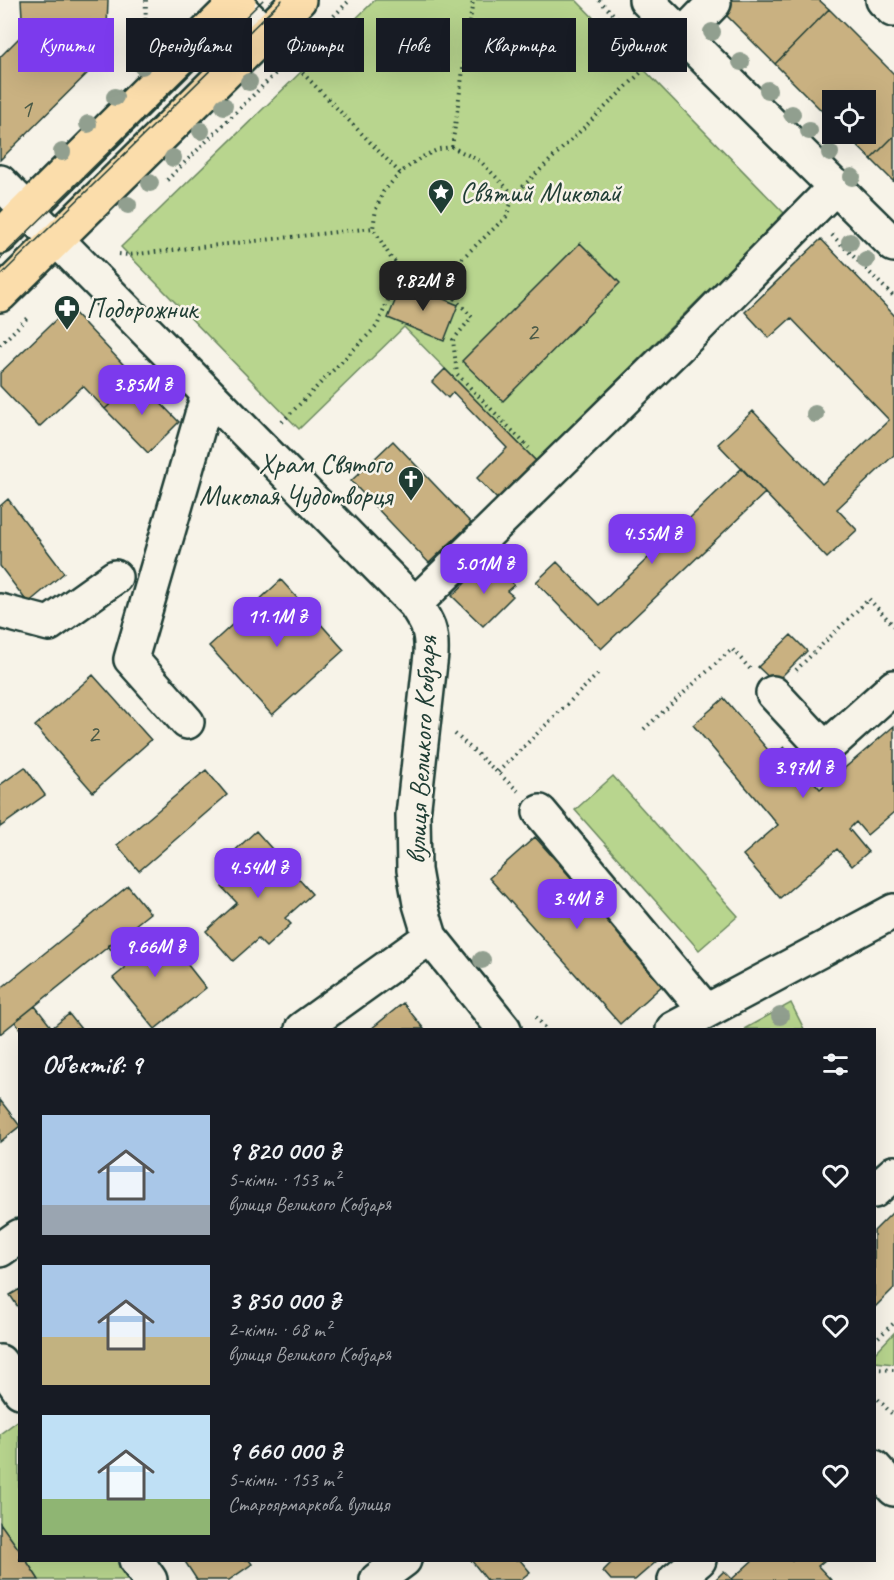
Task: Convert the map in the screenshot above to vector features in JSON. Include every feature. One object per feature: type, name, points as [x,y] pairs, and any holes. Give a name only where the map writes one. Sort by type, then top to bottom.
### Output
[{"type":"main road","points":[[281,18],[299,0]]},
{"type":"main road","points":[[0,237],[235,1]]},
{"type":"main road","points":[[0,295],[264,35]]},
{"type":"street","points":[[646,0],[664,18]]},
{"type":"street","points":[[235,1],[264,33]]},
{"type":"street","points":[[687,31],[714,3]]},
{"type":"street","points":[[687,41],[894,245]]},
{"type":"street","name":"вулиця Великого Кобзаря","points":[[0,182],[415,604],[428,624],[431,638],[413,815],[414,870],[420,904],[430,937],[503,1028]]},
{"type":"street","points":[[415,604],[698,327],[836,186]]},
{"type":"street","points":[[187,722],[130,659],[208,394]]},
{"type":"street","points":[[0,611],[49,624],[115,577]]},
{"type":"street","points":[[773,693],[825,749],[894,687]]},
{"type":"street","points":[[540,812],[706,1011]]},
{"type":"street","points":[[675,1028],[894,911]]},
{"type":"street","points":[[303,1028],[430,937]]},
{"type":"street","points":[[876,1189],[894,1173]]},
{"type":"street","points":[[0,1250],[18,1237]]},
{"type":"street","points":[[0,1362],[18,1388]]},
{"type":"street","points":[[876,1469],[894,1489]]},
{"type":"street","points":[[137,1562],[150,1580]]},
{"type":"street","points":[[377,1580],[401,1562]]},
{"type":"street","points":[[675,1580],[697,1562]]},
{"type":"path","points":[[145,18],[146,0]]},
{"type":"path","points":[[332,18],[350,0]]},
{"type":"path","points":[[452,147],[473,0]]},
{"type":"path","points":[[162,185],[278,72]]},
{"type":"path","points":[[302,72],[400,173]]},
{"type":"path","points":[[514,195],[480,161],[452,147],[439,149],[420,158],[400,173],[383,192],[376,209],[373,228],[391,258],[417,283],[438,280],[506,217],[514,195],[641,72]]},
{"type":"path","points":[[811,213],[894,297]]},
{"type":"path","points":[[81,265],[94,252],[128,255],[373,228]]},
{"type":"path","points":[[279,425],[377,326],[399,275],[404,270]]},
{"type":"path","points":[[438,280],[472,317],[453,340],[457,374],[551,469]]},
{"type":"path","points":[[498,772],[600,672]]},
{"type":"path","points":[[424,714],[448,728],[540,812]]},
{"type":"path","points":[[532,1012],[545,1028]]},
{"type":"path","points":[[876,1339],[894,1323]]},
{"type":"path","points":[[876,1369],[894,1370]]},
{"type":"path","points":[[876,1397],[894,1416]]},
{"type":"green space","points":[[375,0],[576,0],[594,18],[588,18],[588,72],[646,72],[785,214],[536,461],[404,327],[299,429],[121,247],[301,72],[364,72],[364,18],[356,18]]},
{"type":"green space","points":[[613,776],[738,916],[699,950],[575,810]]},
{"type":"green space","points":[[791,1003],[804,1028],[746,1028]]},
{"type":"green space","points":[[894,1333],[894,1364],[876,1362],[876,1352]]},
{"type":"green space","points":[[18,1421],[18,1550],[0,1523],[0,1434]]},
{"type":"green space","points":[[27,1562],[119,1562],[132,1580],[39,1580]]},
{"type":"building","points":[[21,0],[108,0],[107,18],[22,18]]},
{"type":"building","points":[[711,0],[819,0],[829,9],[775,64]]},
{"type":"building","points":[[829,9],[894,74],[894,136],[871,159],[855,144],[876,144],[876,90],[822,90],[822,111],[775,64]]},
{"type":"building","points":[[18,39],[18,72],[89,72],[0,160],[0,57]]},
{"type":"building","points":[[894,136],[894,182],[871,159]]},
{"type":"building","points":[[821,239],[894,315],[894,455],[837,509],[857,530],[827,558],[718,444],[753,411],[822,484],[889,420],[791,318],[769,338],[745,312]]},
{"type":"building","points":[[580,243],[620,283],[503,401],[462,361]]},
{"type":"building","points":[[403,282],[458,305],[444,341],[388,318]]},
{"type":"building","points":[[69,307],[137,379],[105,409],[83,386],[39,427],[0,386],[0,373]]},
{"type":"building","points":[[445,369],[536,461],[497,499],[477,478],[507,448],[453,392],[448,398],[432,382]]},
{"type":"building","points":[[137,379],[179,422],[148,453],[105,409]]},
{"type":"building","name":"Храм Святого Миколая Чудотворця","points":[[393,441],[471,523],[429,563],[351,481]]},
{"type":"building","points":[[742,468],[765,493],[601,649],[536,582],[557,562],[599,605]]},
{"type":"building","points":[[8,499],[64,573],[28,603],[0,566],[0,506]]},
{"type":"building","points":[[482,566],[494,578],[500,571],[514,585],[507,591],[513,596],[483,626],[452,596]]},
{"type":"building","points":[[281,580],[344,650],[272,715],[209,646]]},
{"type":"building","points":[[791,635],[807,651],[775,683],[758,667]]},
{"type":"building","points":[[93,675],[151,740],[93,792],[35,726]]},
{"type":"building","points":[[724,698],[773,756],[784,747],[820,789],[894,726],[894,812],[867,835],[856,822],[849,829],[868,852],[852,866],[837,849],[780,898],[743,855],[778,825],[693,725]]},
{"type":"building","points":[[25,767],[45,795],[0,827],[0,785]]},
{"type":"building","points":[[206,770],[227,795],[139,871],[117,845]]},
{"type":"building","points":[[256,831],[312,894],[285,918],[291,924],[266,947],[258,939],[233,961],[206,931],[237,903],[222,887],[241,870],[229,856]]},
{"type":"building","points":[[535,837],[665,983],[620,1024],[489,878]]},
{"type":"building","points":[[128,886],[150,913],[0,1034],[0,989]]},
{"type":"building","points":[[129,930],[146,951],[165,936],[206,988],[154,1028],[113,978],[125,968],[108,946]]},
{"type":"building","points":[[403,1003],[423,1028],[372,1028]]},
{"type":"building","points":[[35,1006],[52,1028],[19,1028],[15,1022]]},
{"type":"building","points":[[69,1014],[80,1028],[52,1028]]},
{"type":"building","points":[[0,1100],[18,1123],[18,1128],[0,1142]]},
{"type":"building","points":[[894,1211],[894,1288],[876,1306],[876,1229]]},
{"type":"building","points":[[18,1290],[18,1307],[10,1295]]},
{"type":"building","points":[[0,1523],[18,1548],[18,1562],[27,1562],[39,1580],[0,1580]]},
{"type":"building","points":[[185,1562],[250,1562],[252,1564],[229,1580],[197,1580]]},
{"type":"building","points":[[473,1562],[522,1562],[530,1572],[520,1580],[487,1580]]},
{"type":"building","points":[[612,1562],[656,1562],[635,1580],[611,1580],[603,1571]]},
{"type":"building","points":[[751,1562],[823,1562],[818,1566],[831,1580],[715,1580],[724,1571],[732,1579]]},
{"type":"tram line","points":[[0,259],[263,0]]},
{"type":"tram line","points":[[0,276],[282,0]]},
{"type":"place","name":"Святий Миколай","points":[[441,215]]},
{"type":"place","name":"Подорожник","points":[[67,331]]},
{"type":"place","name":"Храм Святого Миколая Чудотворця","points":[[411,502]]}]
